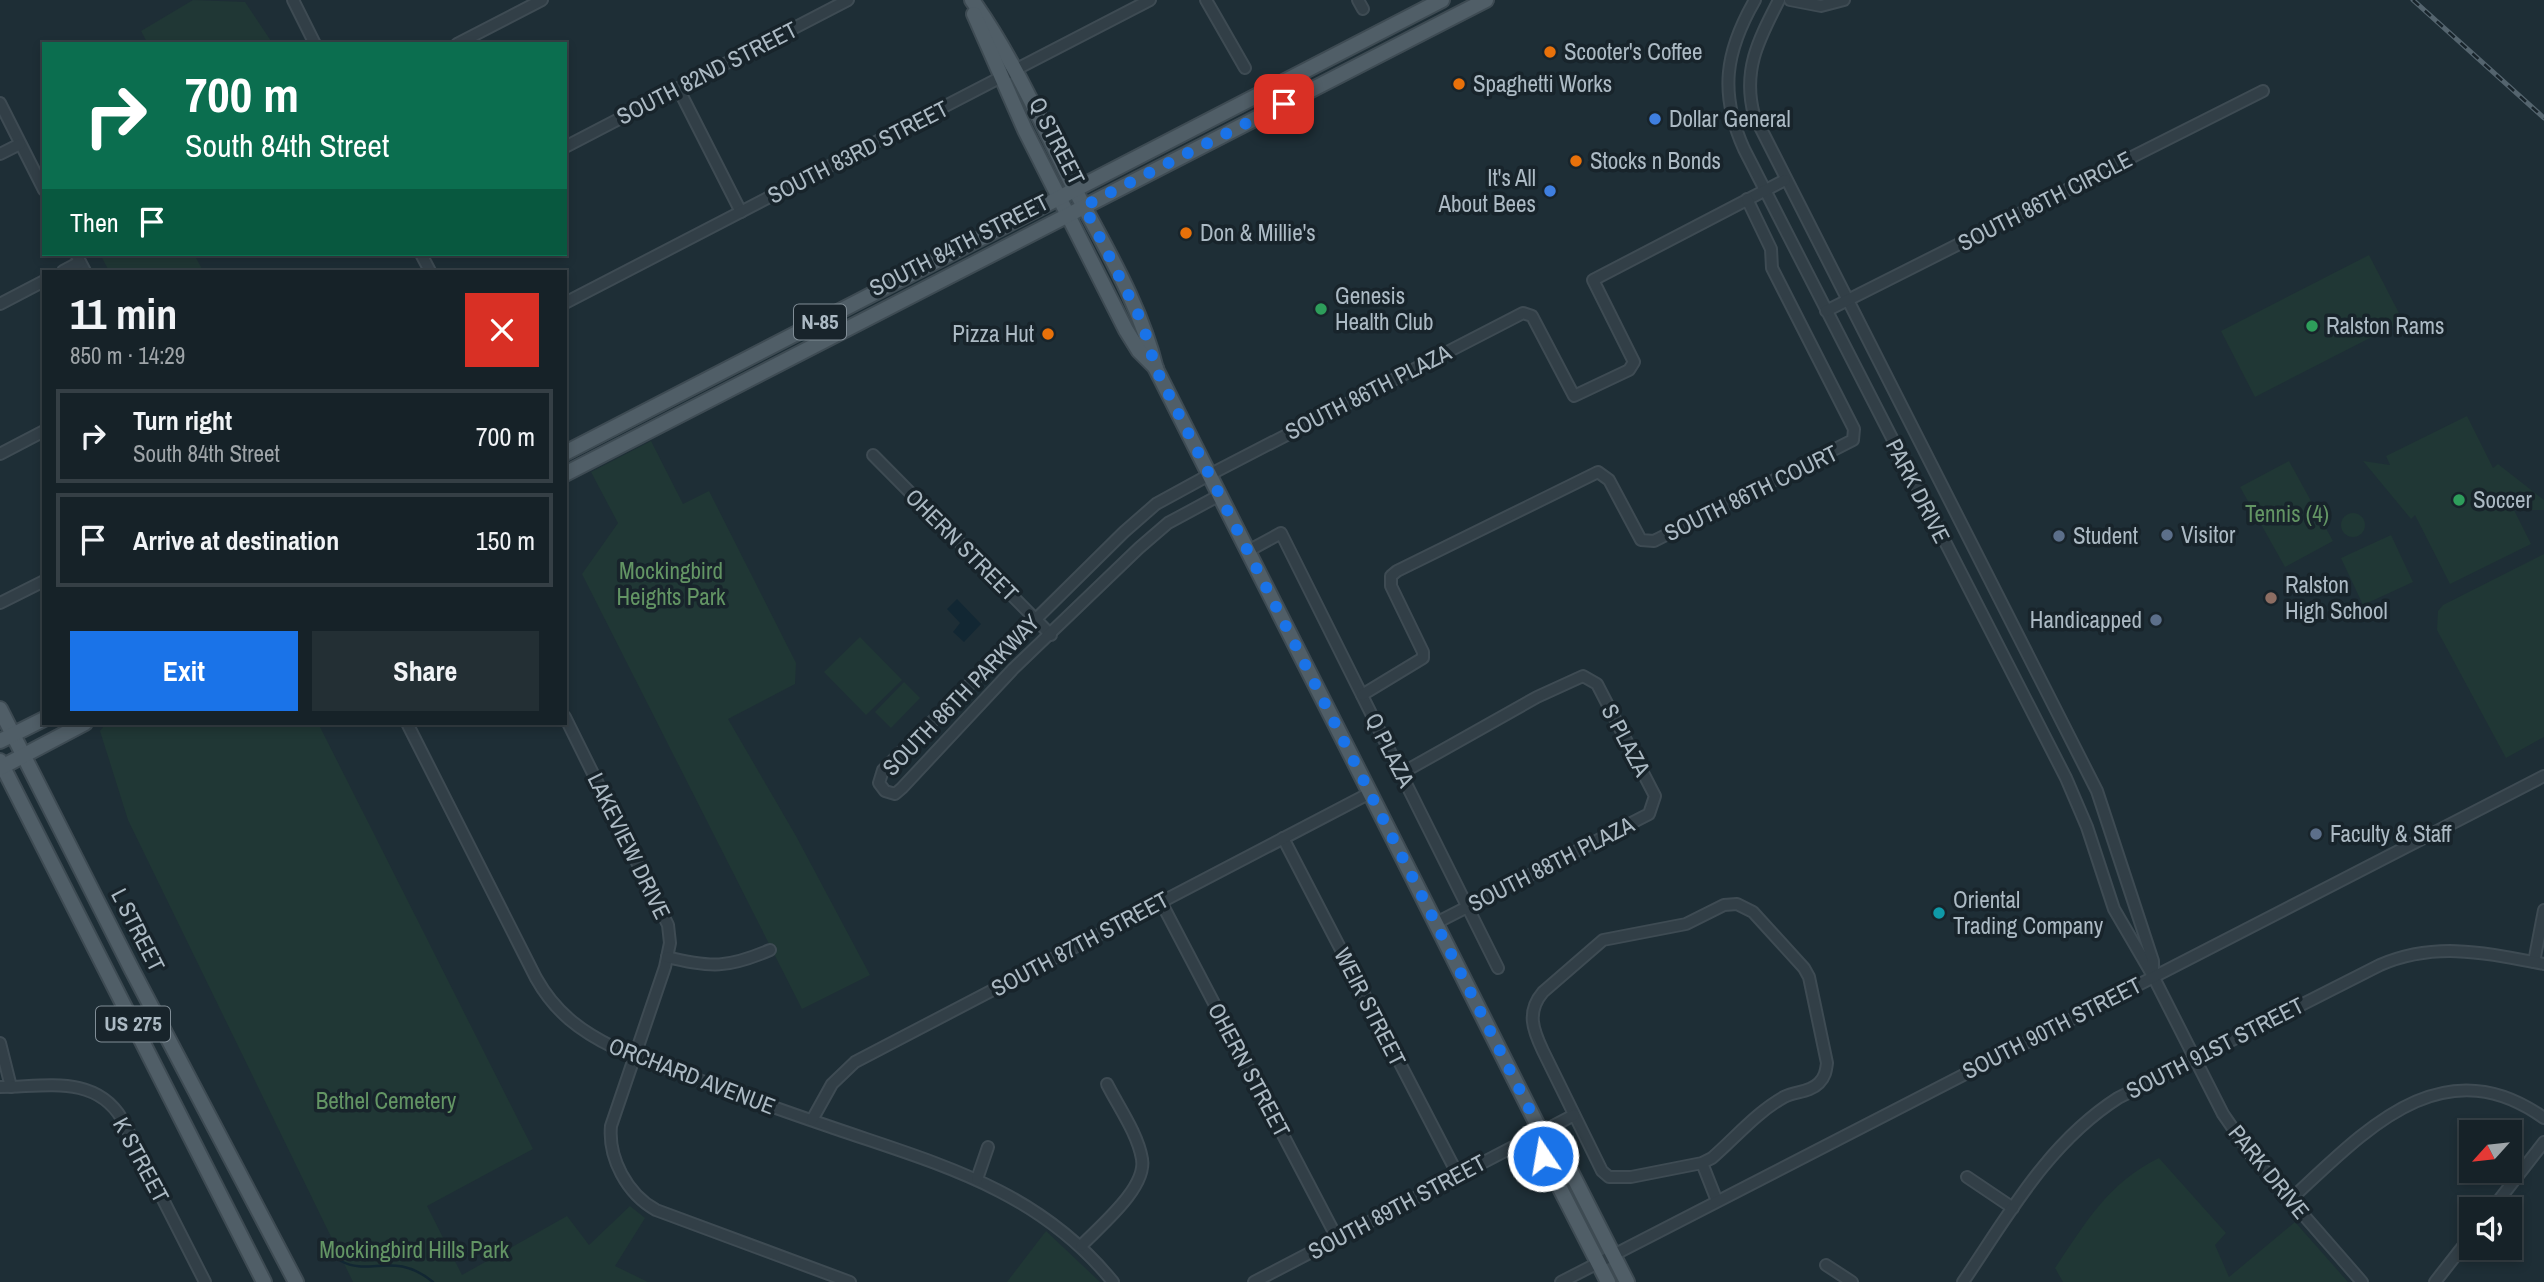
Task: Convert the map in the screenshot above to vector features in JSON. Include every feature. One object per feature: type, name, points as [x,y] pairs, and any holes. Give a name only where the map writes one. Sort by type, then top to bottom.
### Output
[{"type":"main road","name":"Q STREET","points":[[970,0],[1014,71],[1084,206],[1142,322],[1156,369],[1541,1132],[1567,1164],[1627,1282]]},
{"type":"main road","name":"Q STREET","points":[[970,0],[1001,79],[1126,330],[1139,351],[1156,369]]},
{"type":"main road","name":"SOUTH 84TH STREET","points":[[567,452],[1442,0]]},
{"type":"main road","name":"SOUTH 84TH STREET","points":[[567,473],[1486,0]]},
{"type":"main road","name":"L STREET","points":[[0,709],[7,738],[24,755],[296,1282]]},
{"type":"main road","points":[[7,738],[42,720]]},
{"type":"main road","points":[[1,765],[81,725]]},
{"type":"main road","name":"L STREET","points":[[1,765],[264,1282]]},
{"type":"main road","name":"Q STREET","points":[[1541,1132],[1543,1156],[1608,1282]]},
{"type":"street","points":[[293,0],[314,42]]},
{"type":"street","points":[[461,42],[542,0]]},
{"type":"street","name":"SOUTH 82ND STREET","points":[[567,145],[848,0]]},
{"type":"street","name":"SOUTH 83RD STREET","points":[[567,302],[1150,0]]},
{"type":"street","points":[[1206,0],[1245,68]]},
{"type":"street","name":"PARK DRIVE","points":[[1755,0],[1734,41],[1728,89],[1736,130],[1764,190],[2066,778],[2087,827],[2114,909],[2153,976],[2236,1136],[2362,1282]]},
{"type":"street","name":"PARK DRIVE","points":[[1779,0],[1752,56],[1749,80],[1754,115],[2097,791],[2154,961],[2153,976]]},
{"type":"street","points":[[1790,0],[1821,6],[1844,0]]},
{"type":"street","points":[[678,88],[741,212]]},
{"type":"street","name":"SOUTH 86TH CIRCLE","points":[[1826,311],[2263,91]]},
{"type":"street","points":[[0,103],[42,186]]},
{"type":"street","points":[[0,154],[20,144]]},
{"type":"street","points":[[1747,199],[1785,180]]},
{"type":"street","name":"SOUTH 86TH PLAZA","points":[[1209,475],[1499,325],[1529,313],[1574,396],[1634,365],[1593,280],[1747,199]]},
{"type":"street","name":"SOUTH 86TH COURT","points":[[1362,695],[1419,664],[1423,658],[1423,652],[1391,586],[1391,576],[1397,571],[1553,492],[1593,473],[1601,472],[1609,480],[1643,542],[1654,541],[1850,443],[1854,437],[1854,429],[1772,268],[1771,249],[1747,199]]},
{"type":"street","points":[[64,270],[80,262]]},
{"type":"street","points":[[0,304],[42,282]]},
{"type":"street","points":[[0,454],[42,432]]},
{"type":"street","name":"OHERN STREET","points":[[873,455],[1051,635]]},
{"type":"street","name":"SOUTH 86TH PARKWAY","points":[[1209,475],[1156,505],[1110,546],[883,770],[879,783],[884,791],[895,794],[1013,669],[1168,523],[1220,495]]},
{"type":"street","points":[[1171,497],[1181,516]]},
{"type":"street","name":"Q PLAZA","points":[[1248,551],[1280,533],[1498,968]]},
{"type":"street","points":[[1110,546],[1125,561]]},
{"type":"street","points":[[0,603],[42,582]]},
{"type":"street","points":[[997,657],[1013,669]]},
{"type":"street","name":"S PLAZA","points":[[1402,773],[1577,677],[1589,678],[1597,684],[1655,796]]},
{"type":"street","name":"LAKEVIEW DRIVE","points":[[567,720],[664,913],[670,943],[615,1110],[610,1140],[622,1175],[650,1207],[850,1282]]},
{"type":"street","name":"ORCHARD AVENUE","points":[[408,725],[545,993],[561,1013],[581,1030],[634,1055],[977,1179],[1031,1207],[1081,1246],[1113,1282]]},
{"type":"street","points":[[919,734],[935,750]]},
{"type":"street","name":"SOUTH 90TH STREET","points":[[1561,1282],[2544,776]]},
{"type":"street","name":"SOUTH 87TH STREET","points":[[812,1120],[832,1084],[855,1062],[1370,793]]},
{"type":"street","name":"SOUTH 88TH PLAZA","points":[[1436,923],[1649,814],[1655,796]]},
{"type":"street","name":"WEIR STREET","points":[[1283,838],[1458,1175]]},
{"type":"street","name":"OHERN STREET","points":[[1161,902],[1337,1238]]},
{"type":"street","points":[[1737,904],[1754,912],[1804,968],[1809,977],[1827,1063],[1825,1076],[1818,1084],[1809,1091],[1786,1096],[1766,1109],[1712,1158],[1702,1163],[1631,1177],[1609,1177],[1602,1171],[1534,1032],[1531,1015],[1536,1001],[1603,940],[1686,924],[1714,909],[1737,904]]},
{"type":"street","points":[[2539,963],[2544,911]]},
{"type":"street","name":"SOUTH 91ST STREET","points":[[1963,1282],[2057,1147],[2092,1114],[2195,1058],[2380,965],[2407,955],[2458,949],[2539,963]]},
{"type":"street","points":[[667,957],[720,966],[741,962],[770,950]]},
{"type":"street","points":[[0,1043],[5,1087]]},
{"type":"street","points":[[1081,1246],[1136,1187],[1142,1173],[1140,1149],[1107,1084]]},
{"type":"street","name":"K STREET","points":[[5,1087],[71,1085],[91,1090],[106,1100],[122,1119],[205,1282]]},
{"type":"street","points":[[2290,1200],[2385,1116],[2418,1099],[2445,1092],[2480,1092],[2525,1106],[2544,1118]]},
{"type":"street","name":"SOUTH 89TH STREET","points":[[1254,1282],[1574,1115]]},
{"type":"street","points":[[2501,1197],[2544,1142]]},
{"type":"street","points":[[977,1179],[988,1147]]},
{"type":"street","points":[[1702,1163],[1717,1200]]},
{"type":"street","points":[[1967,1177],[2013,1208]]},
{"type":"street","points":[[2435,1282],[2459,1251]]},
{"type":"street","points":[[1826,1265],[1852,1282]]},
{"type":"green space","points":[[193,0],[245,2],[272,42],[147,42],[141,31]]},
{"type":"green space","name":"Ralston Rams","points":[[2369,255],[2403,321],[2255,397],[2221,331]]},
{"type":"green space","points":[[101,256],[195,256],[202,270],[108,270]]},
{"type":"green space","name":"Soccer","points":[[2467,416],[2493,468],[2498,464],[2544,500],[2544,510],[2514,510],[2531,544],[2450,584],[2415,515],[2411,519],[2363,461],[2390,465],[2386,456]]},
{"type":"green space","name":"Mockingbird Heights Park","points":[[651,441],[683,504],[709,491],[796,663],[795,684],[728,719],[796,836],[870,975],[802,1009],[582,574],[618,523],[591,472]]},
{"type":"green space","name":"Tennis (4)","points":[[2289,461],[2333,541],[2285,567],[2240,487]]},
{"type":"green space","points":[[2353,513],[2362,516],[2365,525],[2362,534],[2353,537],[2344,534],[2341,525],[2344,516]]},
{"type":"green space","points":[[2391,535],[2413,582],[2363,605],[2341,558]]},
{"type":"green space","points":[[2544,554],[2544,737],[2506,758],[2437,630],[2438,611],[2443,605]]},
{"type":"green space","points":[[860,637],[902,680],[866,715],[824,672]]},
{"type":"green space","points":[[904,682],[920,698],[891,728],[875,712]]},
{"type":"green space","name":"Bethel Cemetery","points":[[104,725],[319,725],[533,1149],[427,1206],[462,1275],[567,1216],[589,1245],[630,1206],[645,1218],[615,1266],[648,1282],[353,1282],[128,820],[100,731]]},
{"type":"green space","points":[[2159,1158],[2226,1233],[2215,1245],[2229,1277],[2295,1222],[2348,1282],[2063,1282],[2055,1268],[2088,1220],[2126,1179]]},
{"type":"green space","points":[[1046,1231],[1100,1282],[1007,1282]]},
{"type":"water","points":[[957,599],[981,624],[964,642],[953,632],[960,623],[947,609]]},
{"type":"waterway","points":[[341,1261],[362,1267],[406,1267],[433,1282]]},
{"type":"railway","points":[[2413,0],[2544,118]]},
{"type":"place","name":"Scooter's Coffee","points":[[1550,52]]},
{"type":"place","name":"Spaghetti Works","points":[[1459,84]]},
{"type":"place","name":"Dollar General","points":[[1655,119]]},
{"type":"place","name":"Stocks n Bonds","points":[[1576,161]]},
{"type":"place","name":"It's All About Bees","points":[[1550,191]]},
{"type":"place","name":"Don & Millie's","points":[[1186,233]]},
{"type":"place","name":"Genesis Health Club","points":[[1321,309]]},
{"type":"place","name":"Ralston Rams","points":[[2312,326]]},
{"type":"place","name":"Pizza Hut","points":[[1048,334]]},
{"type":"place","name":"Soccer","points":[[2459,500]]},
{"type":"place","name":"Visitor","points":[[2167,535]]},
{"type":"place","name":"Student","points":[[2059,536]]},
{"type":"place","name":"Ralston High School","points":[[2271,598]]},
{"type":"place","name":"Handicapped","points":[[2156,620]]},
{"type":"place","name":"Faculty & Staff","points":[[2316,834]]},
{"type":"place","name":"Oriental Trading Company","points":[[1939,913]]},
{"type":"route","points":[[1284,104],[1084,206],[1142,322],[1156,369],[1541,1132],[1543,1156]]},
{"type":"park label","name":"Mockingbird Hills Park","points":[[414,1250]]}]
